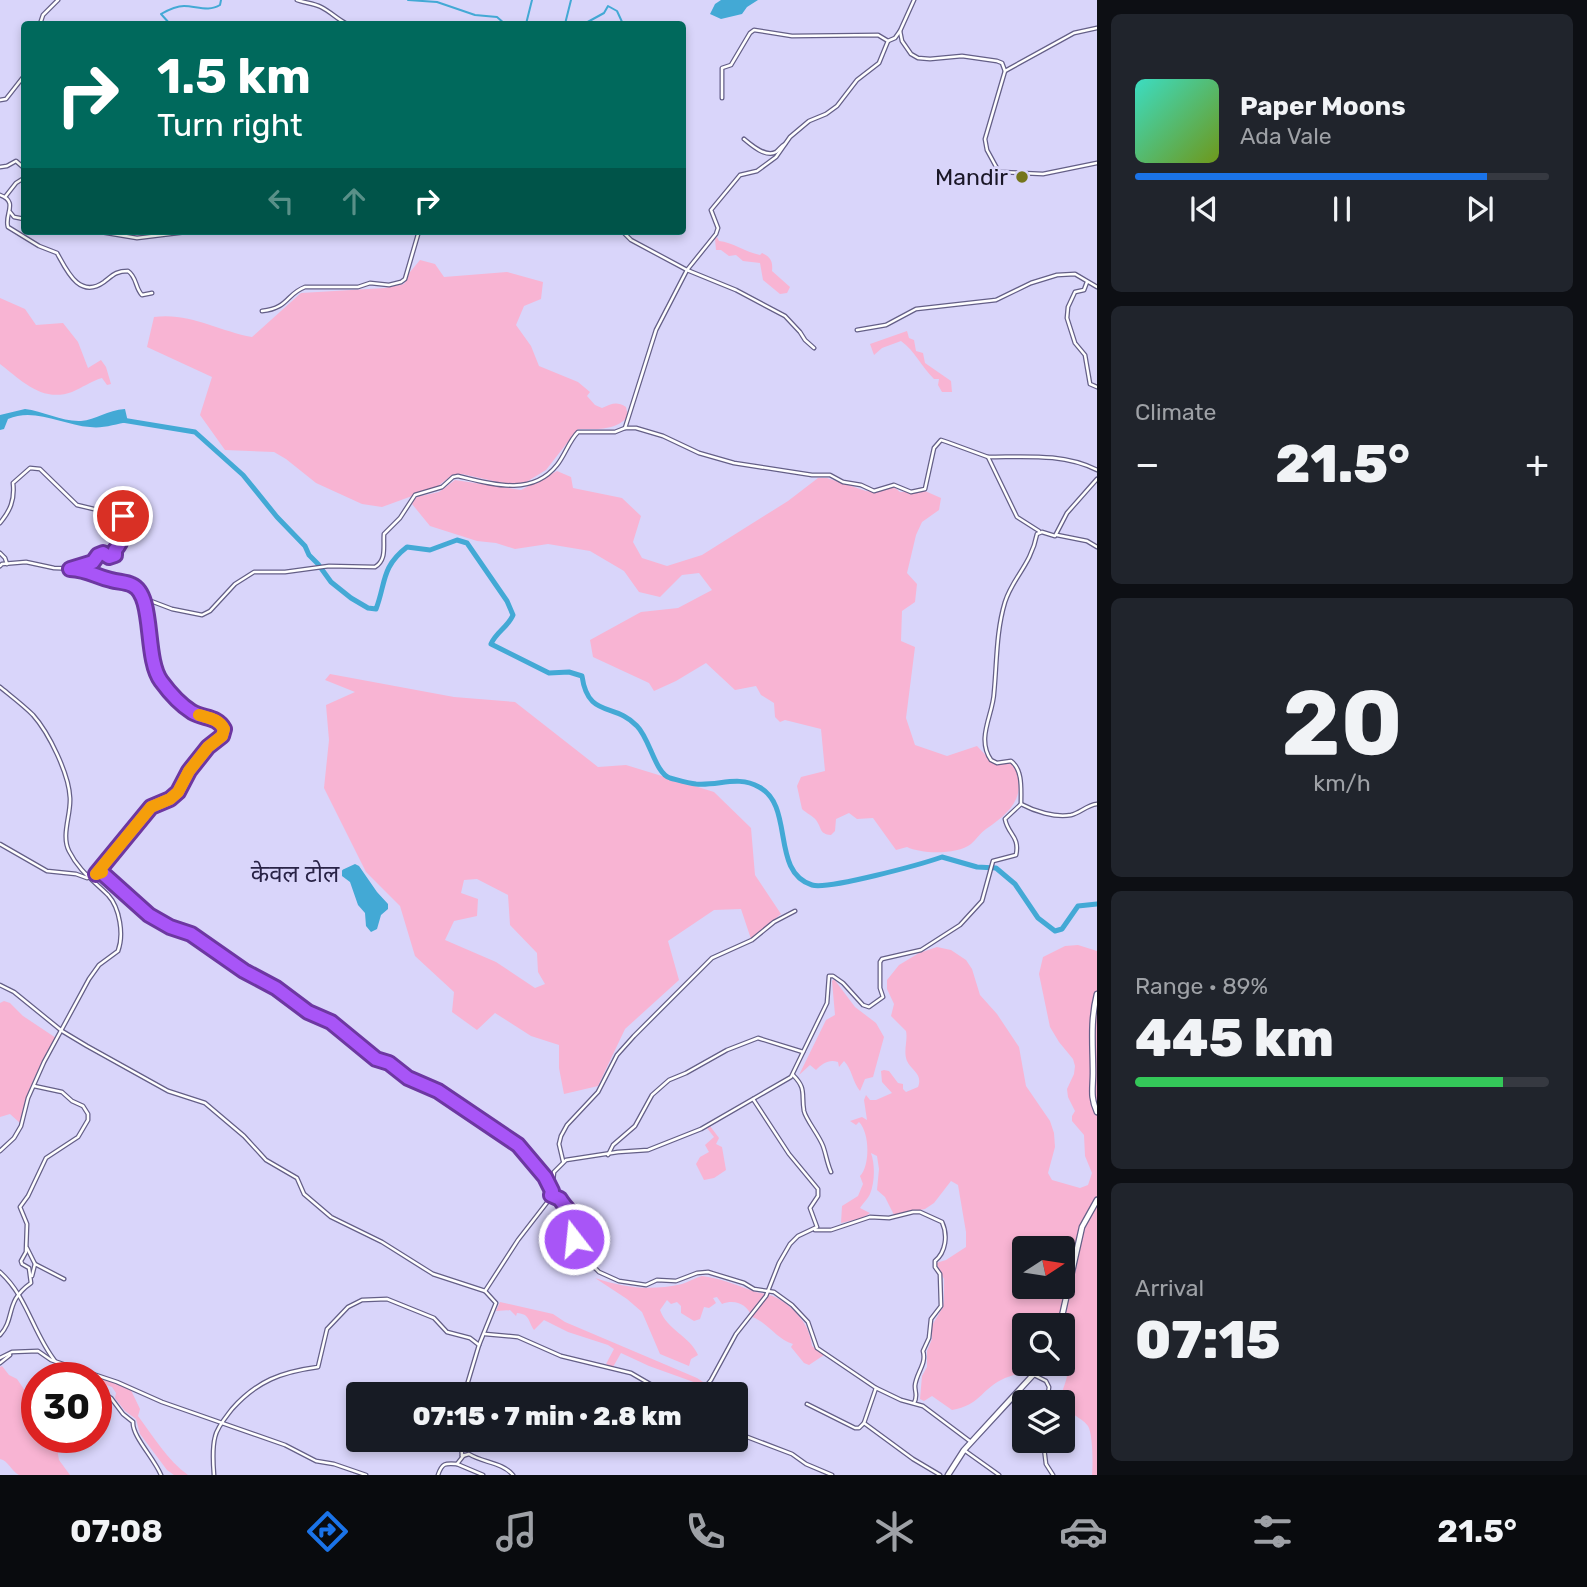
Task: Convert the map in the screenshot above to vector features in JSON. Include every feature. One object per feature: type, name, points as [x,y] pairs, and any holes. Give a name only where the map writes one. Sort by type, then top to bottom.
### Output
[{"type":"street","points":[[41,21],[43,15],[58,0]]},
{"type":"street","points":[[297,0],[322,8],[340,21]]},
{"type":"street","points":[[744,139],[752,147],[774,153],[809,121],[827,114],[839,104],[857,80],[879,63],[888,41],[900,30],[914,0]]},
{"type":"street","points":[[1005,71],[1074,33],[1097,28]]},
{"type":"street","points":[[722,98],[722,68],[731,65],[754,30],[792,36],[878,35],[888,41]]},
{"type":"street","points":[[900,30],[906,47],[918,58],[962,56],[1002,63],[1005,71],[985,139],[996,169],[1004,173],[1043,174],[1097,163]]},
{"type":"street","points":[[0,100],[6,99],[21,80]]},
{"type":"street","points":[[625,428],[656,330],[687,270],[717,232],[711,213],[713,207],[740,175],[757,171],[776,157],[785,144]]},
{"type":"street","points":[[0,167],[16,161],[21,165]]},
{"type":"street","points":[[5,197],[21,180]]},
{"type":"street","points":[[0,195],[10,203],[6,220],[8,227],[21,235]]},
{"type":"street","points":[[10,212],[14,217],[21,218]]},
{"type":"street","points":[[21,235],[59,254],[68,274],[81,286],[93,287],[113,274],[128,271],[133,274],[139,293],[152,293]]},
{"type":"street","points":[[119,235],[137,238],[161,235]]},
{"type":"street","points":[[262,311],[280,308],[305,287],[358,286],[370,283],[389,285],[401,282],[405,279],[418,235]]},
{"type":"street","points":[[626,235],[687,270],[736,290],[785,316],[814,348]]},
{"type":"street","points":[[857,330],[886,324],[916,309],[996,300],[1022,286],[1057,275],[1075,274],[1097,287]]},
{"type":"street","points":[[1087,282],[1084,290],[1075,292],[1071,298],[1067,318],[1075,343],[1085,355],[1090,384],[1097,387]]},
{"type":"street","points":[[0,566],[26,562],[93,572],[108,580],[132,584],[144,598],[172,609],[202,615],[210,611],[235,584],[254,572],[285,572],[329,566],[375,568],[380,564],[385,551],[384,534],[400,518],[415,495],[442,487],[458,476],[507,486],[527,485],[555,468],[578,432],[615,432],[636,428],[663,436],[699,453],[734,463],[812,475],[830,475],[843,482],[861,485],[874,491],[894,485],[911,492],[925,489],[934,448],[941,440],[988,457],[1042,457],[1078,463],[1097,470]]},
{"type":"street","points":[[988,457],[1017,517],[1053,537],[1067,513],[1097,479]]},
{"type":"street","points":[[0,523],[10,509],[14,494],[13,483],[30,468],[40,469],[77,505],[123,516],[124,530],[115,555],[109,557],[103,553],[93,562],[70,569]]},
{"type":"street","points":[[485,1291],[551,1193],[554,1172],[563,1161],[618,1152],[642,1152],[673,1141],[701,1129],[793,1075],[827,1003],[829,976],[836,978],[863,1005],[869,1007],[883,997],[880,982],[882,959],[908,955],[932,944],[960,925],[978,908],[984,897],[993,861],[1016,855],[1017,840],[1006,826],[1005,819],[1021,803],[1020,774],[1011,761],[997,763],[991,760],[984,740],[986,719],[995,695],[997,638],[1005,601],[1032,556],[1037,534],[1040,532]]},
{"type":"street","points":[[1056,534],[1087,541],[1097,547]]},
{"type":"street","points":[[0,554],[7,564]]},
{"type":"street","points":[[96,874],[151,807],[170,799],[178,792],[189,771],[224,732],[222,725],[213,718],[190,710],[161,681],[155,670],[149,646],[144,598]]},
{"type":"street","points":[[0,687],[33,716],[48,736],[65,774],[70,798],[65,842],[69,853],[87,878],[113,903],[122,931],[120,946],[115,954],[99,965],[33,1086],[27,1098],[21,1126],[0,1152]]},
{"type":"street","points":[[1021,803],[1043,812],[1064,815],[1097,804]]},
{"type":"street","points":[[0,844],[47,871],[87,878],[101,872],[149,915],[170,927],[191,934],[244,971],[276,988],[308,1012],[331,1022],[376,1059],[389,1063],[408,1078],[438,1091],[518,1145],[545,1177],[551,1193],[560,1199],[576,1220],[574,1239],[599,1272],[619,1281],[646,1285],[657,1280],[676,1281],[708,1272],[744,1283],[754,1289],[774,1292],[792,1305],[808,1322],[817,1348],[876,1388],[901,1400],[923,1406],[971,1443]]},
{"type":"street","points":[[563,1161],[559,1143],[567,1125],[598,1093],[617,1055],[634,1036],[712,958],[752,940],[774,922],[795,911]]},
{"type":"street","points":[[0,985],[14,992],[62,1031],[167,1091],[205,1103],[244,1136],[266,1160],[297,1178],[304,1194],[331,1217],[382,1242],[433,1274],[485,1291],[496,1303],[478,1345],[468,1382]]},
{"type":"street","points":[[1097,994],[1093,1010],[1091,1091],[1097,1112]]},
{"type":"street","points":[[608,1155],[620,1138],[635,1126],[652,1095],[669,1080],[727,1050],[758,1038],[803,1052]]},
{"type":"street","points":[[793,1075],[803,1086],[805,1114],[819,1137],[831,1172]]},
{"type":"street","points":[[31,1279],[29,1268],[20,1261],[26,1252],[27,1224],[20,1207],[46,1158],[78,1138],[88,1120],[83,1106],[62,1092],[33,1086]]},
{"type":"street","points":[[753,1098],[789,1154],[818,1189],[818,1196],[810,1206],[817,1225],[815,1230]]},
{"type":"street","points":[[1063,1313],[1082,1227],[1097,1200]]},
{"type":"street","points":[[709,1382],[736,1334],[761,1303],[779,1263],[798,1236],[815,1230],[833,1229],[870,1217],[889,1218],[920,1212],[942,1222],[945,1248],[935,1261],[935,1267],[940,1274],[941,1306],[931,1319],[929,1338],[923,1351],[925,1358],[915,1385],[917,1399],[913,1404]]},
{"type":"street","points":[[26,1245],[35,1264],[64,1279]]},
{"type":"street","points":[[0,1335],[5,1330],[11,1306],[31,1283],[35,1264]]},
{"type":"street","points":[[0,1272],[20,1293],[35,1328],[55,1361]]},
{"type":"street","points":[[214,1475],[215,1434],[244,1396],[276,1376],[318,1367],[327,1329],[348,1307],[362,1300],[387,1299],[434,1318],[447,1332],[470,1338],[478,1345]]},
{"type":"street","points":[[484,1334],[518,1337],[561,1356],[631,1373],[646,1382]]},
{"type":"street","points":[[0,1358],[12,1352],[38,1351],[55,1361]]},
{"type":"street","points":[[0,1363],[12,1352]]},
{"type":"street","points":[[948,1475],[964,1450],[1033,1376]]},
{"type":"street","points":[[1036,1376],[1046,1381],[1049,1390]]},
{"type":"street","points":[[112,1380],[221,1424],[285,1445],[316,1461],[366,1475]]},
{"type":"street","points":[[807,1404],[859,1428],[864,1423],[876,1388]]},
{"type":"street","points":[[112,1399],[133,1422],[135,1436],[156,1461],[161,1475]]},
{"type":"street","points":[[864,1423],[940,1475]]},
{"type":"street","points":[[748,1437],[792,1454],[806,1464],[832,1475]]},
{"type":"street","points":[[964,1450],[999,1475]]},
{"type":"street","points":[[457,1464],[464,1455],[462,1456],[462,1452]]},
{"type":"street","points":[[1045,1453],[1046,1464],[1053,1475]]},
{"type":"street","points":[[462,1456],[469,1454],[486,1463],[497,1464],[513,1475]]},
{"type":"street","points":[[438,1475],[441,1465],[445,1463],[457,1464],[482,1475]]},
{"type":"shaded area","points":[[717,237],[719,241],[754,254],[762,253],[768,256],[772,262],[772,271],[790,287],[787,293],[780,294],[763,280],[760,263],[743,261],[736,255],[729,256],[716,250]]},
{"type":"shaded area","points":[[420,260],[435,264],[444,277],[507,272],[543,282],[541,299],[524,306],[516,325],[531,346],[539,366],[578,382],[590,392],[587,396],[595,405],[602,408],[611,404],[623,405],[628,416],[612,427],[578,429],[546,470],[523,484],[502,483],[462,474],[452,475],[437,487],[382,507],[362,504],[316,483],[274,452],[225,450],[200,415],[212,377],[147,347],[154,317],[179,317],[252,337],[301,293],[385,288],[404,284]]},
{"type":"shaded area","points":[[0,298],[25,309],[36,325],[63,323],[78,342],[88,368],[101,360],[111,384],[107,385],[102,378],[72,392],[51,395],[16,377],[0,364]]},
{"type":"shaded area","points":[[907,331],[909,338],[914,340],[916,351],[923,353],[925,363],[951,381],[952,392],[942,392],[938,385],[939,379],[934,379],[901,341],[882,348],[874,355],[870,344]]},
{"type":"shaded area","points":[[557,471],[571,477],[573,488],[622,498],[641,516],[633,542],[642,558],[667,566],[702,555],[788,501],[818,478],[827,478],[866,491],[876,492],[894,487],[900,492],[925,491],[941,498],[939,510],[922,522],[916,535],[907,573],[917,584],[915,602],[902,611],[901,641],[915,647],[906,718],[915,745],[947,756],[977,746],[994,764],[1012,761],[1019,783],[1018,793],[1010,809],[971,844],[948,852],[930,852],[907,847],[896,850],[873,818],[857,819],[849,813],[836,819],[835,831],[831,835],[824,833],[815,819],[802,809],[797,786],[801,777],[825,771],[821,729],[785,720],[780,722],[775,717],[774,703],[761,695],[756,686],[735,690],[706,663],[654,691],[649,683],[593,657],[590,640],[641,612],[678,608],[712,590],[699,573],[682,575],[660,597],[639,592],[624,571],[590,551],[548,544],[515,549],[477,541],[430,526],[412,504],[416,497],[439,492],[455,480],[521,490]]},
{"type":"shaded area","points":[[330,674],[454,697],[515,702],[598,767],[626,765],[714,792],[751,828],[755,875],[781,914],[751,939],[741,909],[714,910],[668,941],[679,980],[625,1029],[598,1086],[564,1094],[559,1068],[559,1045],[531,1036],[495,1013],[477,1030],[452,1012],[454,992],[415,956],[400,906],[366,872],[324,788],[329,740],[326,705],[355,692],[325,680]],"holes":[[[477,879],[508,895],[510,925],[537,953],[538,972],[545,984],[535,988],[496,962],[445,940],[454,921],[477,916],[478,899],[461,893],[464,880]]]},
{"type":"shaded area","points":[[1078,945],[1097,951],[1097,1475],[1092,1475],[1090,1430],[1075,1416],[1075,1390],[1063,1390],[1067,1376],[1075,1376],[1075,1313],[1012,1313],[1012,1376],[994,1384],[969,1405],[961,1408],[952,1410],[932,1396],[924,1401],[920,1399],[922,1376],[927,1367],[927,1351],[932,1339],[931,1327],[943,1307],[944,1300],[944,1279],[936,1263],[966,1247],[958,1185],[951,1181],[934,1203],[925,1209],[894,1215],[885,1197],[877,1190],[877,1156],[871,1153],[873,1184],[869,1196],[860,1208],[870,1213],[863,1218],[841,1223],[842,1206],[858,1196],[863,1184],[860,1176],[867,1157],[867,1141],[863,1127],[859,1122],[856,1125],[850,1121],[862,1117],[867,1120],[864,1100],[866,1095],[870,1100],[876,1100],[892,1093],[882,1082],[881,1071],[889,1071],[898,1083],[903,1084],[906,1092],[918,1087],[919,1083],[918,1076],[906,1057],[906,1031],[891,1016],[894,1004],[887,989],[887,980],[899,965],[919,953],[937,947],[951,950],[966,960],[972,969],[980,995],[997,1014],[1019,1047],[1026,1086],[1050,1121],[1054,1133],[1055,1147],[1048,1173],[1052,1180],[1080,1188],[1088,1185],[1092,1173],[1085,1156],[1084,1135],[1072,1121],[1075,1111],[1067,1089],[1075,1066],[1050,1027],[1039,974],[1043,957],[1065,946]]},
{"type":"shaded area","points":[[834,979],[855,1007],[876,1023],[884,1037],[873,1077],[865,1079],[860,1091],[844,1061],[839,1067],[838,1062],[829,1061],[816,1070],[810,1065],[799,1075],[826,1020],[835,1015]]},
{"type":"shaded area","points":[[4,1001],[56,1038],[29,1090],[20,1123],[10,1114],[0,1117],[0,1003]]},
{"type":"shaded area","points":[[710,1126],[719,1138],[716,1144],[722,1147],[726,1170],[714,1178],[704,1180],[696,1164],[700,1157],[709,1152],[705,1145],[714,1137],[707,1128]]},
{"type":"shaded area","points":[[702,1276],[770,1295],[784,1302],[805,1324],[812,1346],[824,1355],[809,1365],[804,1363],[791,1347],[793,1344],[752,1317],[740,1304],[722,1304],[717,1297],[713,1298],[716,1303],[709,1308],[704,1307],[700,1319],[694,1321],[681,1313],[681,1306],[677,1302],[671,1304],[667,1300],[660,1310],[663,1317],[690,1343],[698,1355],[691,1359],[689,1366],[660,1354],[642,1312],[595,1278],[648,1288],[682,1284]]},
{"type":"shaded area","points":[[500,1302],[553,1314],[565,1322],[703,1382],[694,1382],[621,1353],[613,1367],[606,1364],[614,1349],[608,1345],[568,1332],[544,1320],[534,1330],[524,1315],[517,1313],[516,1316],[510,1310],[496,1311]]},
{"type":"shaded area","points":[[0,1367],[21,1385],[21,1453],[58,1453],[59,1460],[70,1475],[19,1475],[0,1459]]},
{"type":"shaded area","points":[[112,1380],[128,1384],[140,1409],[138,1416],[167,1455],[188,1475],[174,1475],[167,1470],[140,1434],[136,1419],[125,1411],[115,1398],[116,1393],[112,1387]]},
{"type":"water","points":[[721,0],[758,0],[742,14],[721,19],[710,14],[715,4]]},
{"type":"water","points":[[25,409],[81,421],[125,409],[128,422],[104,427],[80,426],[28,415],[8,419],[4,429],[0,430],[0,415]]},
{"type":"water","points":[[355,864],[388,904],[377,929],[371,932],[366,926],[365,913],[358,905],[350,882],[342,876],[342,870]]},
{"type":"waterway","points":[[167,21],[161,14],[172,8],[211,8],[220,5],[221,0]]},
{"type":"waterway","points":[[408,0],[437,2],[475,15],[497,17],[502,21]]},
{"type":"waterway","points":[[527,21],[532,0]]},
{"type":"waterway","points":[[566,21],[571,0]]},
{"type":"waterway","points":[[589,21],[604,13],[608,6],[617,11],[622,21]]},
{"type":"waterway","points":[[122,420],[195,432],[243,475],[305,546],[331,582],[368,608],[376,609],[388,569],[407,547],[430,550],[457,540],[467,543],[507,601],[513,615],[491,644],[549,673],[569,672],[582,676],[590,699],[637,726],[660,770],[670,778],[696,784],[736,781],[759,787],[770,796],[777,808],[791,867],[799,878],[812,885],[855,880],[942,857],[977,867],[996,868],[1015,884],[1038,918],[1055,931],[1062,929],[1078,906],[1097,904]]},
{"type":"slow traffic","points":[[102,872],[96,874],[151,807],[170,799],[178,792],[193,765],[208,747],[222,736],[222,725],[213,718],[199,715]]},
{"type":"place","name":"Mandir","points":[[1022,177]]},
{"type":"district","name":"केवल टोल","points":[[295,874]]},
{"type":"route","points":[[123,516],[124,530],[115,555],[109,557],[103,553],[93,562],[70,569],[93,572],[108,580],[132,584],[138,589],[144,598],[149,646],[155,670],[161,681],[190,710],[213,718],[224,729],[222,736],[208,747],[189,771],[178,792],[170,799],[151,807],[96,874],[101,872],[111,879],[149,915],[170,927],[191,934],[244,971],[276,988],[308,1012],[331,1022],[376,1059],[389,1063],[408,1078],[438,1091],[518,1145],[545,1177],[552,1191],[551,1195],[560,1199],[576,1220],[574,1239]]}]
